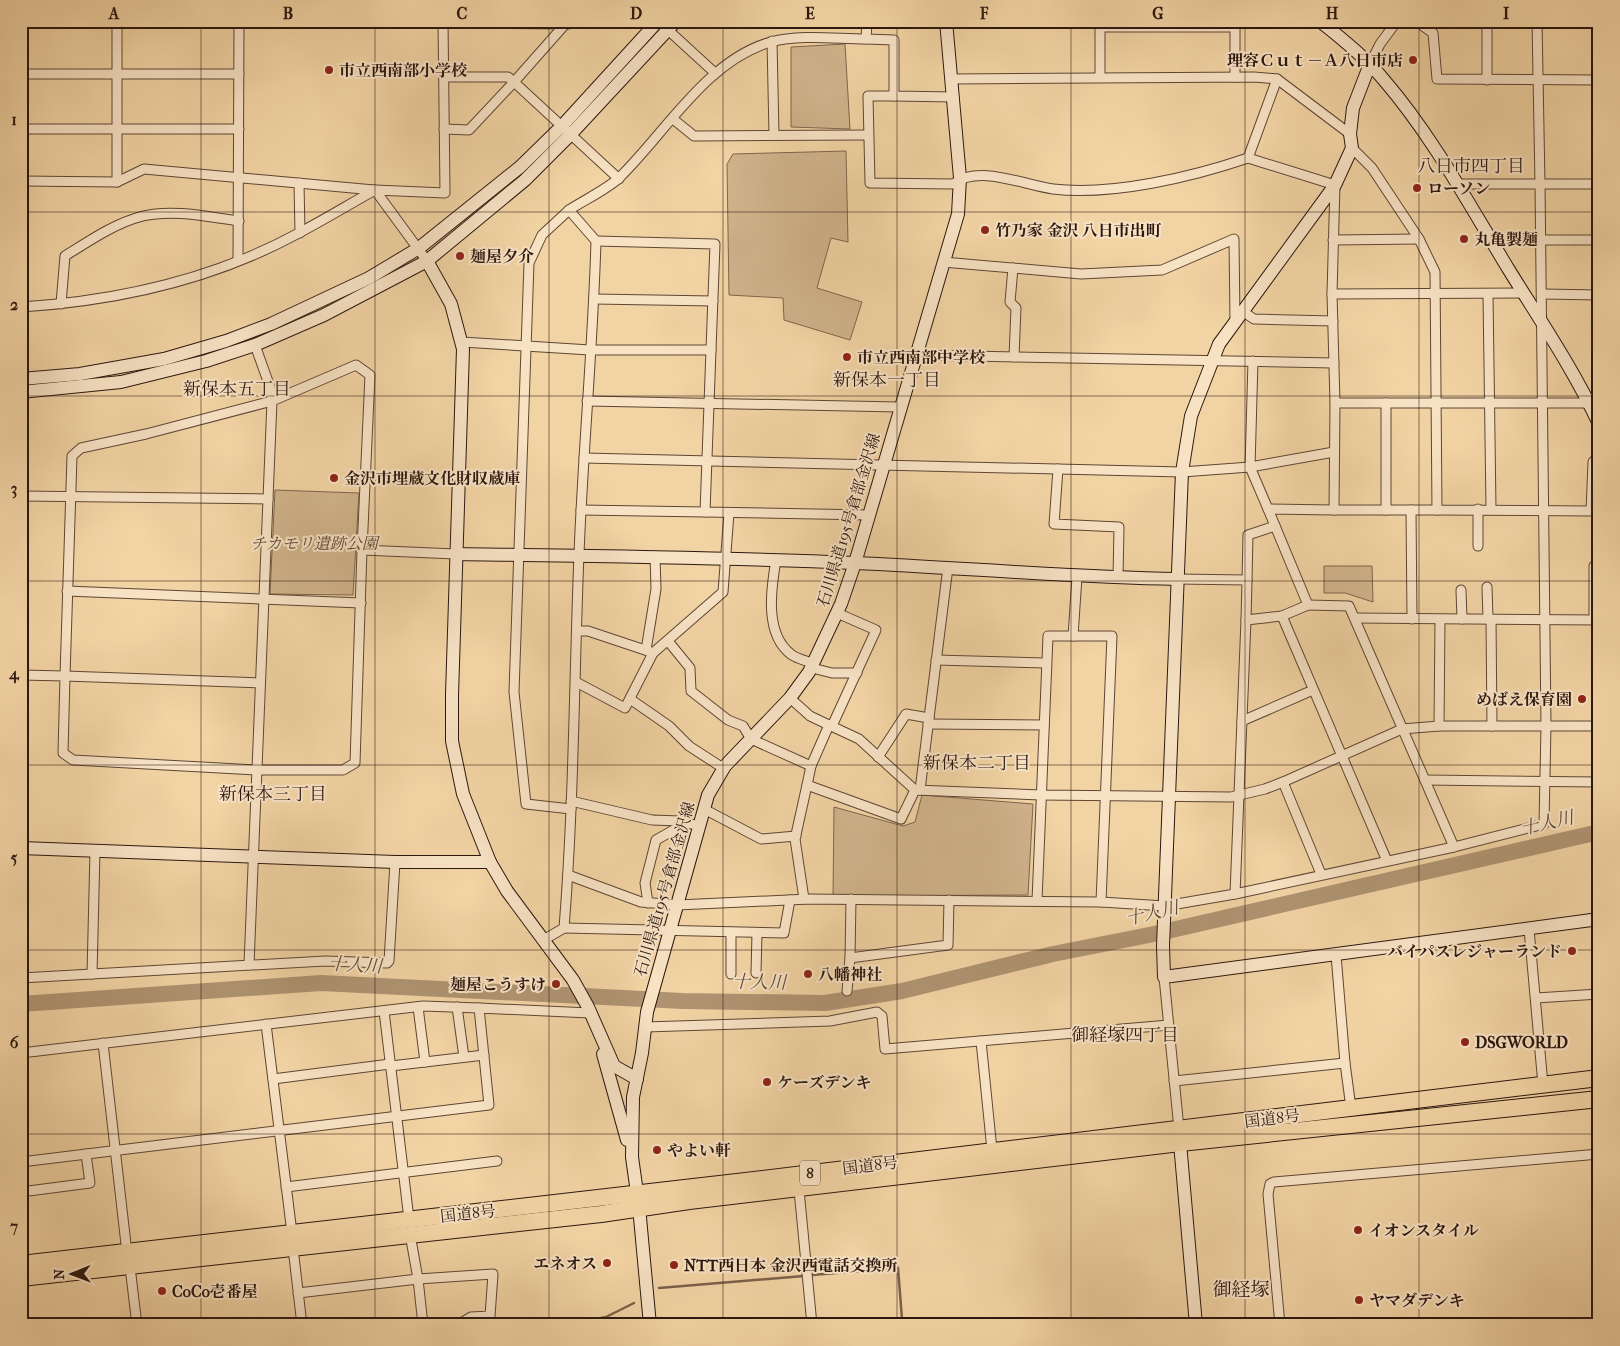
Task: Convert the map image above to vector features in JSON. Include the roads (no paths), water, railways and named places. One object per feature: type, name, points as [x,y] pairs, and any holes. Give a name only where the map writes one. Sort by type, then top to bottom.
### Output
[{"type":"highway","name":"国道8号","points":[[638,1200],[799,1190],[1179,1136],[1351,1108],[1599,1078]]},
{"type":"highway","name":"国道8号","points":[[21,1278],[128,1260],[638,1200],[992,1150],[1179,1136],[1599,1099]]},
{"type":"highway","name":"国道8号","points":[[21,1264],[128,1260]]},
{"type":"street","points":[[117,21],[117,182]]},
{"type":"street","points":[[21,392],[121,382],[206,361],[255,345],[324,316],[427,261],[525,180],[658,21]]},
{"type":"street","points":[[866,21],[866,39]]},
{"type":"street","name":"石川県道195号倉部金沢線","points":[[645,1028],[653,988],[671,931],[708,795],[723,768],[790,698],[813,666],[838,613],[869,514],[882,464],[958,214],[960,178],[946,21]]},
{"type":"street","points":[[1320,21],[1370,64],[1407,110],[1457,184],[1542,323],[1594,403],[1599,424]]},
{"type":"street","points":[[1196,1325],[1168,1025],[1163,946],[1182,472],[1191,416],[1219,344],[1336,185],[1352,148],[1350,134],[1353,108],[1380,44],[1397,21]]},
{"type":"street","points":[[1416,21],[1433,33],[1437,79],[1599,80]]},
{"type":"street","points":[[1487,21],[1487,80]]},
{"type":"street","points":[[568,875],[648,902],[677,905],[804,899],[1037,901],[1101,902],[1164,912],[1321,874],[1454,848],[1544,824],[1546,726],[1544,403],[1537,21]]},
{"type":"street","points":[[21,22],[239,22],[238,260]]},
{"type":"street","points":[[21,181],[117,182],[144,169],[375,190],[444,193],[443,22],[568,22]]},
{"type":"street","points":[[444,129],[469,130],[568,22]]},
{"type":"street","points":[[1100,77],[1100,24],[1235,24],[1235,77]]},
{"type":"street","points":[[21,379],[80,374],[155,361],[226,342],[271,324],[369,278],[419,248],[567,130],[672,26],[715,73]]},
{"type":"street","points":[[699,826],[652,820],[571,805],[526,804],[514,692],[529,263],[542,235],[569,210],[619,179],[715,73],[753,48],[795,38],[894,40],[894,96]]},
{"type":"street","points":[[772,42],[774,135]]},
{"type":"street","points":[[21,74],[239,74]]},
{"type":"street","points":[[444,77],[508,77],[619,179]]},
{"type":"street","points":[[952,79],[1100,77],[1235,77],[1277,79],[1350,134]]},
{"type":"street","points":[[1248,158],[1277,79]]},
{"type":"street","points":[[954,97],[868,96],[870,183],[953,184],[960,178],[983,175],[1053,189],[1094,191],[1135,186],[1222,166],[1248,158],[1336,185]]},
{"type":"street","points":[[673,118],[694,136],[868,135]]},
{"type":"street","points":[[21,129],[239,129]]},
{"type":"street","points":[[1352,148],[1372,168],[1419,238],[1435,272],[1437,510]]},
{"type":"street","points":[[299,183],[300,233]]},
{"type":"street","points":[[1457,184],[1599,184]]},
{"type":"street","points":[[1334,510],[1335,403],[1332,294],[1336,185]]},
{"type":"street","points":[[21,307],[103,299],[164,287],[238,260],[300,233],[375,190]]},
{"type":"street","points":[[375,190],[427,261],[451,304],[462,342],[452,741],[463,794],[490,862],[508,891],[545,939],[573,980],[589,1010],[614,1066],[637,1079]]},
{"type":"street","points":[[564,928],[571,805],[581,510],[596,241],[569,210]]},
{"type":"street","points":[[61,304],[65,256],[101,233],[143,216],[174,213],[238,221]]},
{"type":"street","points":[[1333,240],[1419,238]]},
{"type":"street","points":[[943,262],[1081,274],[1162,270],[1234,239],[1238,316]]},
{"type":"street","points":[[1542,240],[1599,240]]},
{"type":"street","points":[[596,241],[715,244],[705,512]]},
{"type":"street","points":[[1013,268],[1010,302],[1016,308],[1014,357]]},
{"type":"street","points":[[1332,294],[1524,293]]},
{"type":"street","points":[[1488,294],[1491,509]]},
{"type":"street","points":[[1543,294],[1599,295]]},
{"type":"street","points":[[594,299],[713,301]]},
{"type":"street","points":[[1238,316],[1254,319],[1333,320]]},
{"type":"street","points":[[462,342],[590,350],[711,350]]},
{"type":"street","points":[[249,964],[272,401],[270,387],[255,345]]},
{"type":"street","points":[[916,355],[1334,363]]},
{"type":"street","points":[[1253,361],[1250,468],[1308,605]]},
{"type":"street","points":[[356,365],[370,375],[355,763],[343,770],[257,770],[73,760],[63,753],[70,497],[72,456],[81,448],[146,434],[272,401],[356,365]]},
{"type":"street","points":[[587,401],[899,407]]},
{"type":"street","points":[[1335,403],[1594,403]]},
{"type":"street","points":[[1386,403],[1386,510]]},
{"type":"street","points":[[584,458],[1182,472],[1250,468],[1334,452]]},
{"type":"street","points":[[1268,508],[1591,511],[1593,462],[1599,456]]},
{"type":"street","points":[[1058,469],[1054,524],[1118,527],[1118,578]]},
{"type":"street","points":[[21,496],[268,499]]},
{"type":"street","points":[[1478,509],[1478,546]]},
{"type":"street","points":[[581,510],[869,514]]},
{"type":"street","points":[[1411,510],[1412,619]]},
{"type":"street","points":[[650,652],[668,641],[723,592],[729,513]]},
{"type":"street","points":[[1235,894],[1248,535],[1275,526]]},
{"type":"street","points":[[362,550],[456,554],[579,554],[776,560],[948,567],[1077,577],[1247,580]]},
{"type":"street","points":[[576,682],[625,708],[650,652],[656,589],[655,556]]},
{"type":"street","points":[[776,560],[772,607],[779,641],[792,655],[832,674],[857,672]]},
{"type":"street","points":[[1354,618],[1596,620],[1594,566]]},
{"type":"street","points":[[807,785],[901,820],[917,790],[948,567]]},
{"type":"street","points":[[1073,636],[1077,577]]},
{"type":"street","points":[[1487,587],[1492,726]]},
{"type":"street","points":[[1461,590],[1462,619]]},
{"type":"street","points":[[67,591],[361,603]]},
{"type":"street","points":[[1246,620],[1282,616],[1308,605],[1349,606],[1454,848]]},
{"type":"street","points":[[804,899],[796,836],[811,766],[876,630],[838,613]]},
{"type":"street","points":[[1282,616],[1387,861]]},
{"type":"street","points":[[1439,726],[1440,620]]},
{"type":"street","points":[[577,631],[588,631],[650,652]]},
{"type":"street","points":[[1037,901],[1048,636],[1112,636],[1101,902]]},
{"type":"street","points":[[668,641],[690,668],[691,691],[728,720],[743,726],[751,739],[811,766]]},
{"type":"street","points":[[936,660],[1046,662]]},
{"type":"street","points":[[21,675],[260,683]]},
{"type":"street","points":[[1242,720],[1313,690]]},
{"type":"street","points":[[630,698],[669,726],[689,746],[723,768]]},
{"type":"street","points":[[790,698],[810,716],[859,739],[917,790],[1041,795],[1168,798],[1240,795],[1283,782],[1402,729],[1439,726],[1599,726]]},
{"type":"street","points":[[878,757],[906,714],[928,721],[1044,725]]},
{"type":"street","points":[[1425,780],[1599,782]]},
{"type":"street","points":[[1283,782],[1321,874]]},
{"type":"street","points":[[704,809],[761,839],[796,836]]},
{"type":"street","points":[[648,902],[645,883],[656,840],[686,823]]},
{"type":"street","points":[[21,848],[395,862],[490,862]]},
{"type":"street","points":[[92,974],[95,851]]},
{"type":"street","points":[[21,978],[324,961],[387,964],[389,961],[395,862]]},
{"type":"street","points":[[847,991],[850,958],[851,899]]},
{"type":"street","points":[[545,939],[564,928],[784,933],[790,900]]},
{"type":"street","points":[[850,958],[948,945],[949,900]]},
{"type":"street","points":[[1164,977],[1599,919]]},
{"type":"street","points":[[1529,929],[1543,1085]]},
{"type":"street","points":[[731,932],[731,974]]},
{"type":"street","points":[[756,973],[757,933]]},
{"type":"street","points":[[1336,955],[1345,1063],[1351,1108]]},
{"type":"street","points":[[1536,998],[1599,994]]},
{"type":"street","points":[[21,1053],[418,1006],[589,1010]]},
{"type":"street","points":[[418,1006],[425,1062]]},
{"type":"street","points":[[458,1007],[464,1057]]},
{"type":"street","points":[[21,1162],[490,1106],[479,1008]]},
{"type":"street","points":[[384,1011],[423,1325]]},
{"type":"street","points":[[650,1325],[632,1157],[631,1114],[645,1028],[690,1024],[830,1021],[877,1012],[882,1016],[885,1049],[1168,1025]]},
{"type":"street","points":[[266,1024],[302,1325]]},
{"type":"street","points":[[602,1041],[605,1064],[632,1157]]},
{"type":"street","points":[[981,1041],[992,1150]]},
{"type":"street","points":[[103,1043],[137,1325]]},
{"type":"street","points":[[273,1079],[484,1054]]},
{"type":"street","points":[[1174,1081],[1345,1063]]},
{"type":"street","points":[[21,1192],[90,1183],[86,1154]]},
{"type":"street","points":[[1280,1325],[1268,1194],[1270,1184],[1274,1182],[1599,1154]]},
{"type":"street","points":[[286,1187],[404,1171],[498,1161]]},
{"type":"street","points":[[799,1190],[812,1325]]},
{"type":"street","points":[[298,1293],[418,1279],[493,1274],[490,1316],[472,1317],[458,1325]]},
{"type":"street","points":[[883,1325],[909,1322],[909,1325]]},
{"type":"waterway","name":"十人川","points":[[21,1004],[321,983],[683,1001],[825,1003],[902,991],[1053,954],[1154,934],[1599,832]]},
{"type":"waterway","points":[[812,1275],[898,1268],[902,1319]]},
{"type":"waterway","points":[[659,1288],[804,1276]]},
{"type":"waterway","points":[[565,1325],[606,1317],[634,1303]]},
{"type":"place","name":"理容Ｃｕｔ－Ａ八日市店","points":[[1413,60]]},
{"type":"place","name":"市立西南部小学校","points":[[329,70]]},
{"type":"place","name":"ローソン","points":[[1417,188]]},
{"type":"place","name":"竹乃家 金沢 八日市出町","points":[[985,230]]},
{"type":"place","name":"丸亀製麺","points":[[1464,239]]},
{"type":"place","name":"麺屋夕介","points":[[460,256]]},
{"type":"place","name":"市立西南部中学校","points":[[847,357]]},
{"type":"place","name":"金沢市埋蔵文化財収蔵庫","points":[[334,478]]},
{"type":"place","name":"めばえ保育園","points":[[1582,699]]},
{"type":"place","name":"バイパスレジャーランド","points":[[1572,951]]},
{"type":"place","name":"八幡神社","points":[[808,974]]},
{"type":"place","name":"麺屋こうすけ","points":[[556,984]]},
{"type":"place","name":"DSGWORLD","points":[[1465,1042]]},
{"type":"place","name":"ケーズデンキ","points":[[767,1082]]},
{"type":"place","name":"やよい軒","points":[[657,1150]]},
{"type":"place","name":"イオンスタイル","points":[[1358,1230]]},
{"type":"place","name":"エネオス","points":[[607,1263]]},
{"type":"place","name":"NTT西日本 金沢西電話交換所","points":[[674,1265]]},
{"type":"place","name":"CoCo壱番屋","points":[[162,1291]]},
{"type":"place","name":"ヤマダデンキ","points":[[1359,1300]]},
{"type":"district","name":"八日市四丁目","points":[[1471,166]]},
{"type":"district","name":"新保本一丁目","points":[[887,380]]},
{"type":"district","name":"新保本五丁目","points":[[237,389]]},
{"type":"district","name":"新保本二丁目","points":[[977,763]]},
{"type":"district","name":"新保本三丁目","points":[[273,794]]},
{"type":"district","name":"御経塚四丁目","points":[[1125,1035]]},
{"type":"district","name":"御経塚","points":[[1241,1289]]},
{"type":"park label","name":"チカモリ遺跡公園","points":[[314,543]]}]
